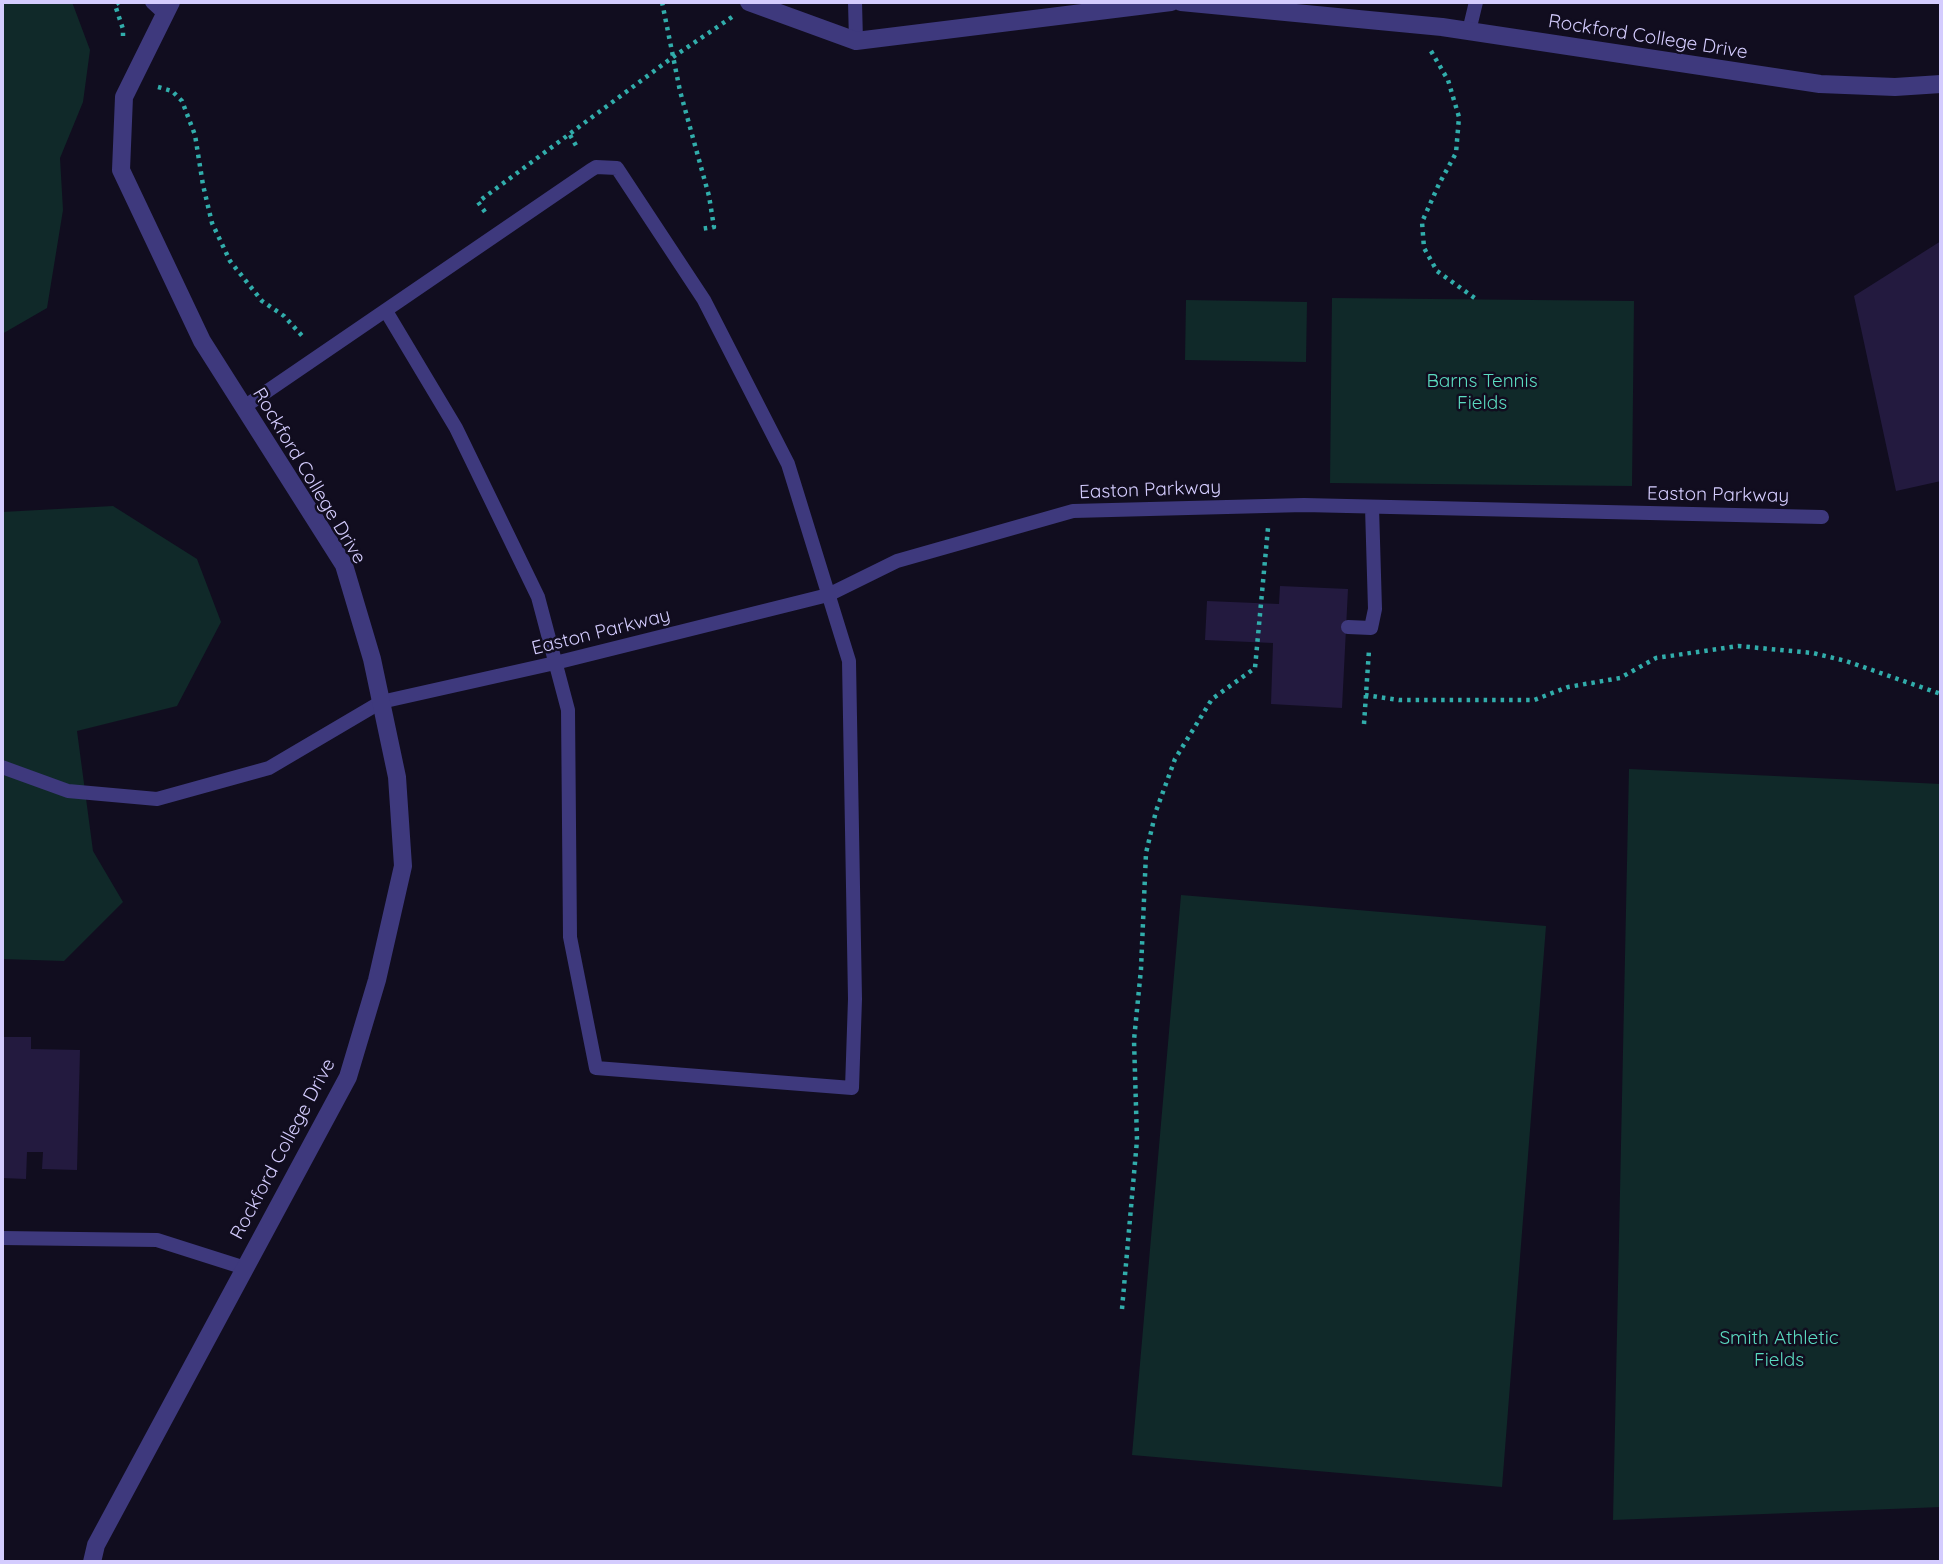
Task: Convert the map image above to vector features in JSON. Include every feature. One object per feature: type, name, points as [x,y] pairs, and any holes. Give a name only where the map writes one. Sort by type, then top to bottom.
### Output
[{"type":"street","points":[[751,3],[856,41],[1171,2]]},
{"type":"street","name":"Rockford College Drive","points":[[1181,2],[1442,27],[1820,85],[1895,87],[1941,84]]},
{"type":"street","name":"Rockford College Drive","points":[[92,1562],[96,1545],[348,1077],[377,980],[404,866],[397,778],[372,659],[344,565],[202,341],[121,170],[124,97],[163,6]]},
{"type":"lane","points":[[855,2],[856,41]]},
{"type":"lane","points":[[1469,31],[1476,2]]},
{"type":"lane","points":[[244,407],[591,170],[596,167],[617,168],[704,300],[788,464],[849,661],[856,999],[852,1088],[596,1068],[570,937],[568,710],[538,597],[456,428],[386,311]]},
{"type":"lane","name":"Easton Parkway","points":[[2,767],[68,791],[157,799],[269,768],[381,702],[555,663],[828,595],[897,561],[1073,511],[1270,506],[1822,517]]},
{"type":"lane","points":[[1348,627],[1371,628],[1375,609],[1371,507]]},
{"type":"lane","points":[[2,1238],[158,1240],[245,1268]]},
{"type":"path","points":[[662,2],[680,91],[709,196],[714,227],[701,229]]},
{"type":"path","points":[[487,215],[478,202],[751,3]]},
{"type":"path","points":[[1442,27],[1431,51],[1448,80],[1459,117],[1456,153],[1438,184],[1422,222],[1424,248],[1437,271],[1476,299]]},
{"type":"path","points":[[132,81],[172,91],[182,101],[195,135],[212,223],[230,261],[262,301],[284,316],[320,355]]},
{"type":"path","points":[[1122,1309],[1137,1140],[1134,1040],[1141,969],[1146,853],[1156,811],[1174,759],[1212,698],[1255,668],[1270,506]]},
{"type":"path","points":[[1364,724],[1371,628]]},
{"type":"path","points":[[1365,695],[1399,700],[1534,700],[1568,687],[1620,678],[1656,658],[1738,646],[1813,653],[1846,661],[1941,694]]},
{"type":"green space","points":[[2,2],[72,2],[90,50],[83,102],[60,158],[63,210],[47,308],[2,334]]},
{"type":"green space","name":"Barns Tennis Fields","points":[[1332,298],[1634,301],[1632,486],[1330,483]]},
{"type":"green space","points":[[1186,300],[1307,302],[1306,362],[1185,360]]},
{"type":"green space","points":[[113,506],[197,559],[221,622],[177,706],[77,731],[93,851],[123,902],[64,961],[2,959],[2,512]]},
{"type":"green space","name":"Smith Athletic Fields","points":[[1629,769],[1941,784],[1941,1507],[1613,1520]]},
{"type":"green space","points":[[1181,895],[1546,926],[1502,1487],[1132,1455]]},
{"type":"building","points":[[1941,241],[1941,481],[1896,491],[1854,296]]},
{"type":"building","points":[[1280,586],[1348,589],[1342,708],[1271,704],[1273,643],[1205,640],[1207,601],[1279,604]]},
{"type":"building","points":[[2,1037],[31,1037],[31,1049],[80,1050],[77,1170],[42,1169],[43,1152],[27,1152],[26,1179],[2,1178]]}]
